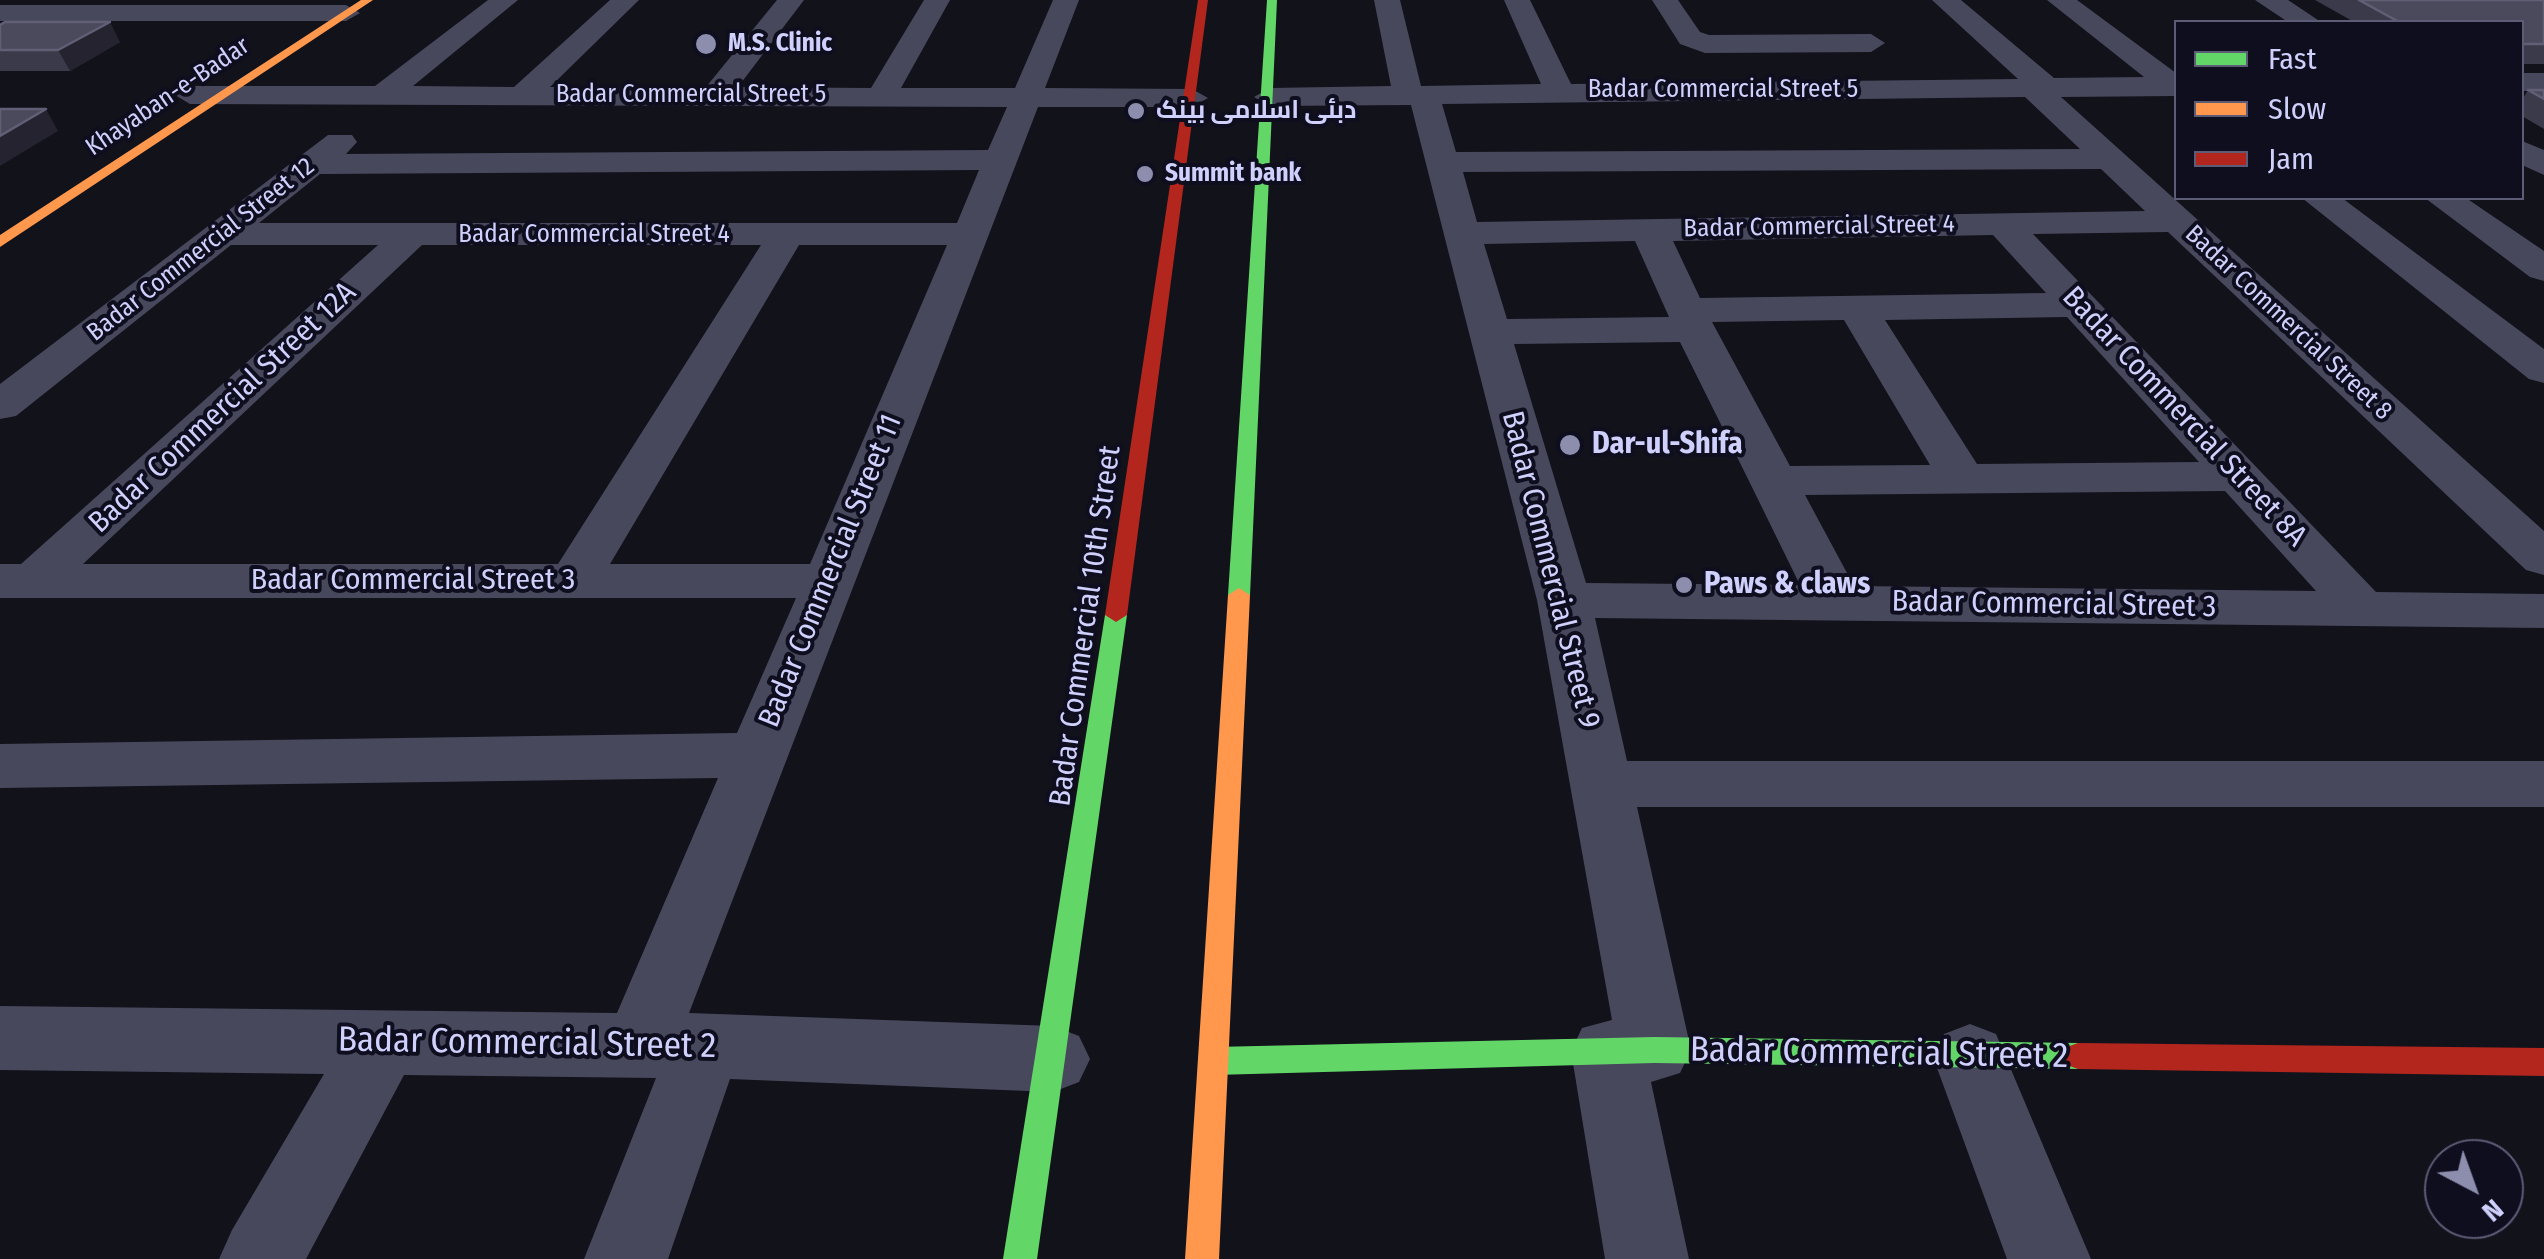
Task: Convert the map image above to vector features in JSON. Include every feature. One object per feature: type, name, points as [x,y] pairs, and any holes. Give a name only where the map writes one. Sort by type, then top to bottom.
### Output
[{"type":"main road","name":"Badar Commercial 10th Street","points":[[1020,1259],[1053,1059],[1203,0]]},
{"type":"main road","points":[[1202,1259],[1270,97],[1272,0]]},
{"type":"main road","name":"Khayaban-e-Badar","points":[[0,242],[206,95],[342,7]]},
{"type":"main road","name":"Khayaban-e-Badar","points":[[48,182],[206,95]]},
{"type":"main road","name":"Badar Commercial Street 2","points":[[1214,1061],[1631,1050],[2544,1062]]},
{"type":"street","name":"Badar Commercial Street 12","points":[[0,406],[312,164],[505,0]]},
{"type":"street","points":[[523,95],[626,0]]},
{"type":"street","points":[[716,96],[791,0]]},
{"type":"street","points":[[881,96],[937,0]]},
{"type":"street","name":"Badar Commercial Street 11","points":[[626,1259],[672,1045],[756,756],[1023,96],[1066,0]]},
{"type":"street","name":"Badar Commercial Street 9","points":[[1387,0],[1442,162],[1564,600],[1602,784],[1631,1050],[1647,1259]]},
{"type":"street","points":[[1517,0],[1560,91]]},
{"type":"street","points":[[1666,0],[1690,38],[1704,44],[1871,44]]},
{"type":"street","name":"Badar Commercial Street 8","points":[[1945,0],[2176,221],[2544,559]]},
{"type":"street","points":[[2060,0],[2174,85]]},
{"type":"street","points":[[2268,0],[2303,20]]},
{"type":"street","points":[[0,13],[342,7]]},
{"type":"street","points":[[1840,11],[1914,89]]},
{"type":"street","name":"Badar Commercial Street 5","points":[[1270,97],[2174,86]]},
{"type":"street","name":"Badar Commercial Street 5","points":[[206,95],[1192,98]]},
{"type":"street","points":[[1442,162],[2111,159]]},
{"type":"street","points":[[312,164],[998,160]]},
{"type":"street","points":[[2323,200],[2544,370]]},
{"type":"street","points":[[2446,200],[2544,269]]},
{"type":"street","name":"Badar Commercial Street 4","points":[[1462,233],[2176,221]]},
{"type":"street","name":"Badar Commercial Street 8A","points":[[2003,224],[2364,612]]},
{"type":"street","points":[[1649,230],[1690,320],[1835,601]]},
{"type":"street","name":"Badar Commercial Street 4","points":[[221,234],[968,234]]},
{"type":"street","points":[[574,581],[786,234]]},
{"type":"street","name":"Badar Commercial Street 12A","points":[[18,581],[411,235]]},
{"type":"street","points":[[1488,332],[1858,308],[2079,304]]},
{"type":"street","points":[[1858,308],[1964,480]]},
{"type":"street","points":[[1773,482],[2238,476]]},
{"type":"street","name":"Badar Commercial Street 3","points":[[18,581],[827,581]]},
{"type":"street","name":"Badar Commercial Street 3","points":[[1564,600],[1835,601],[2364,612],[2544,611]]},
{"type":"street","points":[[0,766],[756,756]]},
{"type":"street","points":[[1602,784],[2544,784]]},
{"type":"street","name":"Badar Commercial Street 2","points":[[0,1038],[672,1045],[1053,1059]]},
{"type":"street","points":[[261,1259],[383,1042]]},
{"type":"street","points":[[1970,1057],[2049,1259]]},
{"type":"building","points":[[2359,0],[2544,0],[2544,44],[2524,44],[2524,20],[2395,20]]},
{"type":"building","points":[[110,22],[58,50],[0,50],[0,25]]},
{"type":"building","points":[[2528,90],[2544,90],[2544,99]]},
{"type":"building","points":[[0,109],[46,109],[0,136]]},
{"type":"traffic: fast","points":[[1239,595],[1272,0]]},
{"type":"traffic: fast","points":[[1020,1259],[1116,615]]},
{"type":"traffic: fast","points":[[1214,1061],[1654,1050],[2078,1056]]},
{"type":"traffic: slow","points":[[0,242],[368,0]]},
{"type":"traffic: slow","points":[[1202,1259],[1239,595]]},
{"type":"traffic: jam","points":[[1116,615],[1203,0]]},
{"type":"traffic: jam","points":[[2078,1056],[2544,1062]]},
{"type":"place","name":"M.S. Clinic","points":[[706,44]]},
{"type":"place","name":"دبئی اسلامی بینک","points":[[1136,111]]},
{"type":"place","name":"Summit bank","points":[[1145,174]]},
{"type":"place","name":"Dar-ul-Shifa","points":[[1570,445]]},
{"type":"place","name":"Paws & claws","points":[[1684,585]]}]
